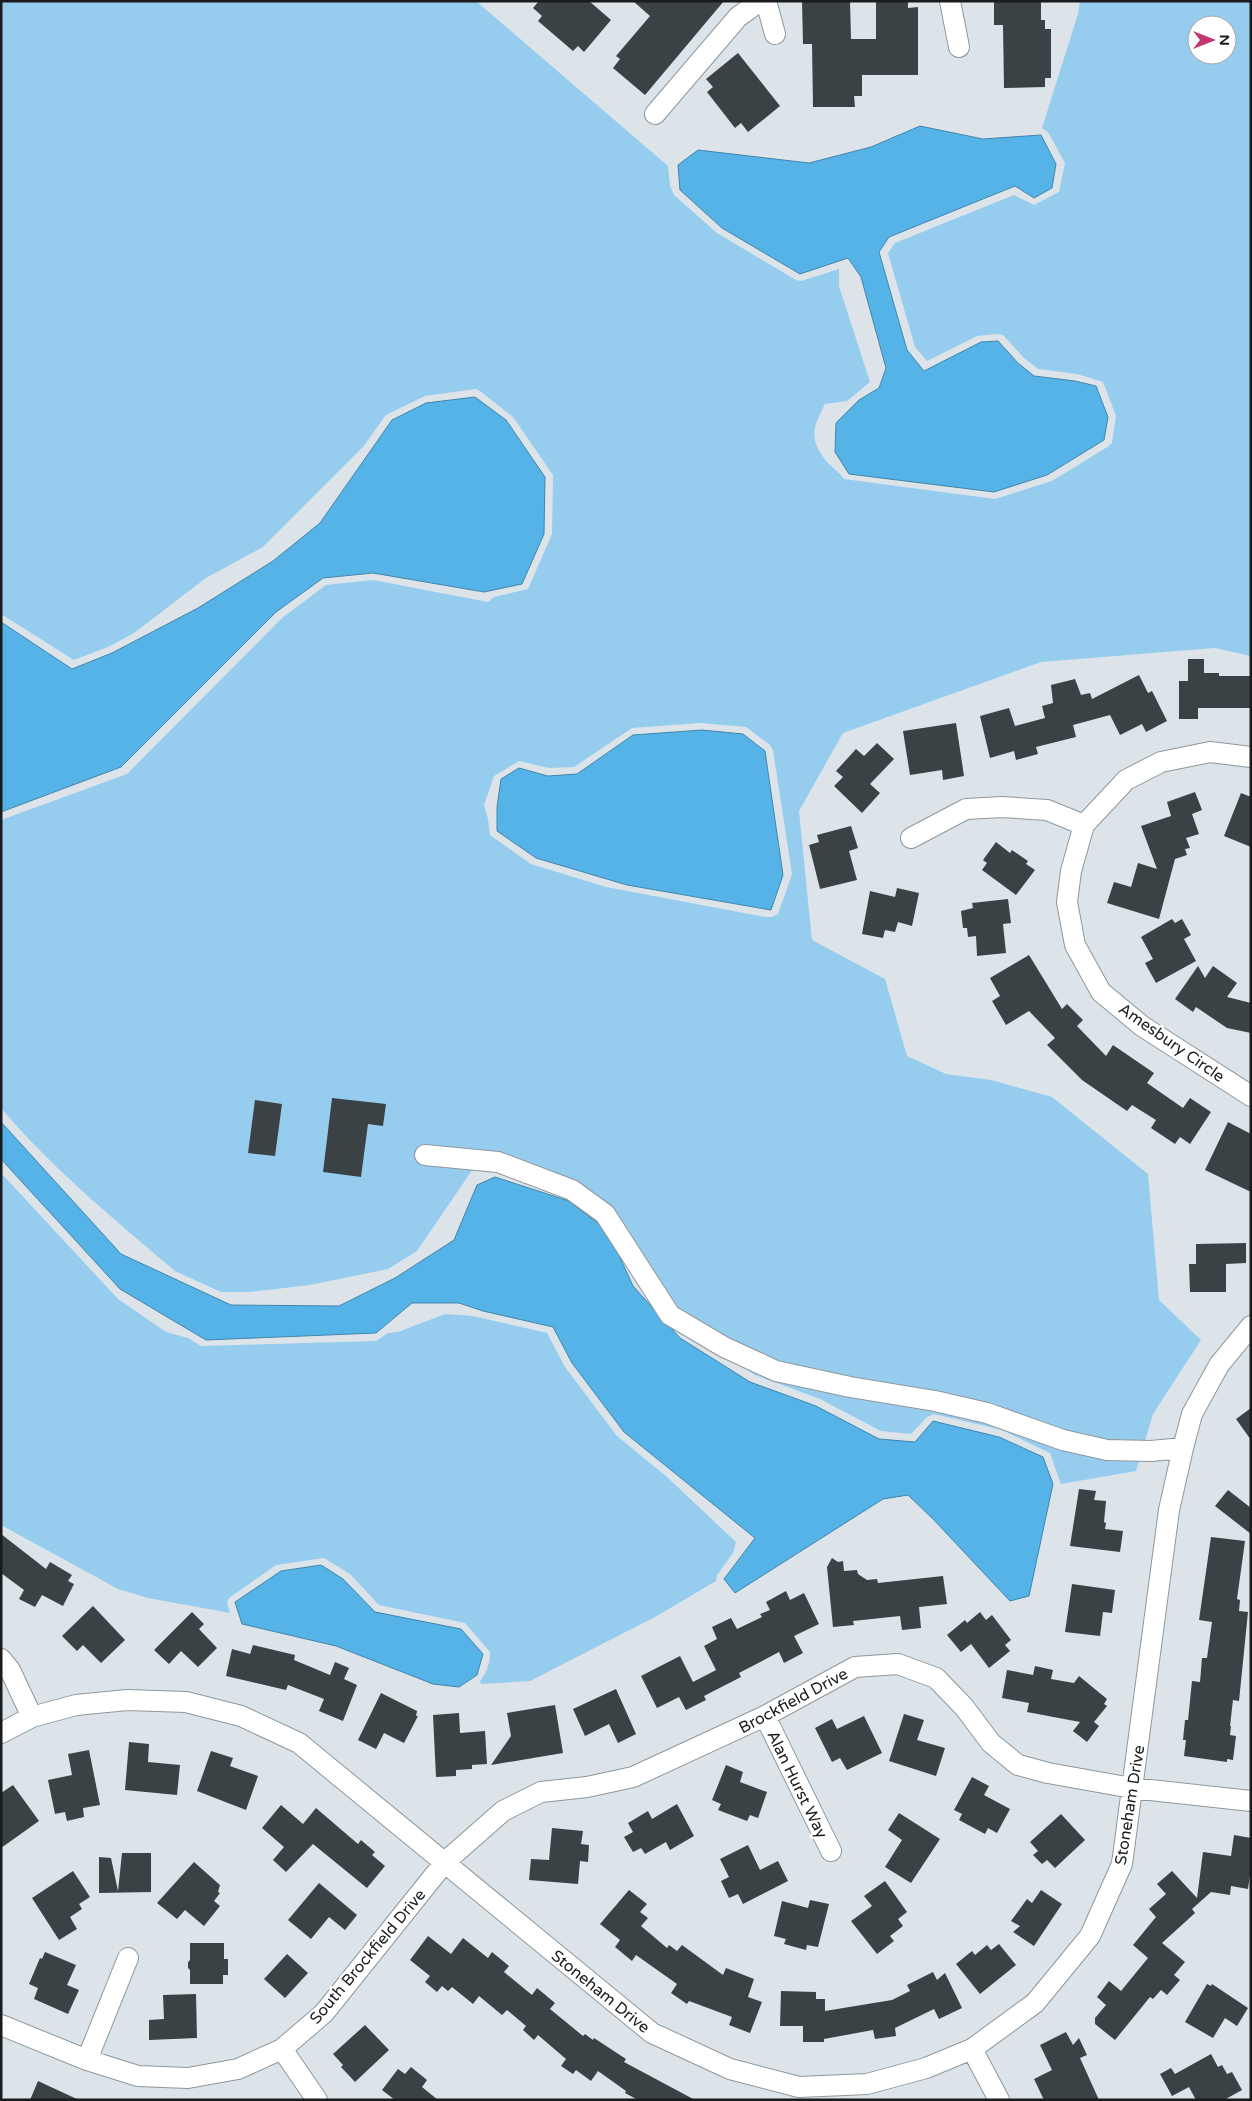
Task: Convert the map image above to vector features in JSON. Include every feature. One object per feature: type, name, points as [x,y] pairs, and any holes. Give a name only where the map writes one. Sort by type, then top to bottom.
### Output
[{"type":"street","points":[[655,114],[738,17],[760,1]]},
{"type":"street","points":[[766,1],[775,34]]},
{"type":"street","points":[[950,1],[959,47]]},
{"type":"street","name":"Amesbury Circle","points":[[1251,757],[1210,752],[1161,762],[1126,780],[1084,825],[1071,871],[1066,902],[1075,945],[1101,992],[1142,1026],[1251,1096]]},
{"type":"street","points":[[911,838],[966,809],[1002,807],[1047,810],[1084,825]]},
{"type":"street","points":[[425,1155],[498,1162],[572,1190],[605,1214],[670,1315],[724,1347],[776,1371],[987,1413],[1063,1440],[1107,1450],[1151,1451],[1183,1448]]},
{"type":"street","name":"Stoneham Drive","points":[[1,1733],[32,1717],[76,1705],[127,1700],[186,1702],[241,1716],[299,1743],[652,2033],[730,2069],[798,2093],[867,2084],[926,2068],[972,2049],[1035,2003],[1090,1936],[1122,1864],[1169,1510],[1183,1448],[1192,1414],[1219,1365],[1251,1326]]},
{"type":"street","points":[[1,1658],[10,1670],[32,1717]]},
{"type":"street","name":"Brockfield Drive","points":[[445,1862],[503,1811],[541,1792],[587,1787],[633,1777],[765,1716],[855,1667],[898,1664],[936,1678],[964,1707],[991,1744],[1018,1765],[1048,1774],[1132,1788],[1251,1801]]},
{"type":"street","name":"Alan Hurst Way","points":[[765,1716],[831,1851]]},
{"type":"street","name":"South Brockfield Drive","points":[[1,2025],[88,2060],[138,2076],[188,2078],[238,2069],[282,2049],[324,2014],[445,1862]]},
{"type":"street","points":[[88,2060],[128,1958]]},
{"type":"street","points":[[282,2049],[316,2100]]},
{"type":"street","points":[[972,2049],[999,2100]]},
{"type":"shaded area","points":[[1,1],[476,1],[668,166],[670,186],[674,195],[717,233],[796,280],[801,281],[839,269],[839,286],[870,382],[847,401],[825,404],[814,433],[821,454],[844,479],[995,499],[1052,481],[1112,443],[1116,416],[1103,382],[1077,374],[1038,369],[1024,358],[1003,335],[997,334],[977,336],[927,361],[915,347],[888,253],[895,243],[1014,195],[1034,205],[1059,192],[1065,163],[1048,132],[1042,128],[1078,14],[1080,1],[1251,1],[1251,656],[1215,648],[1041,662],[843,733],[799,811],[812,940],[885,979],[907,1056],[946,1074],[991,1080],[1052,1097],[1148,1174],[1159,1300],[1201,1340],[1153,1414],[1136,1471],[1061,1484],[1050,1453],[1002,1430],[934,1414],[927,1417],[911,1434],[881,1431],[820,1399],[755,1375],[686,1332],[616,1228],[572,1194],[494,1170],[490,1171],[477,1163],[417,1251],[388,1269],[310,1285],[250,1292],[221,1292],[175,1271],[169,1266],[103,1210],[61,1171],[1,1108],[1,820],[127,774],[282,618],[326,585],[373,580],[488,602],[494,597],[528,589],[552,534],[553,475],[513,417],[480,391],[476,389],[425,396],[386,415],[363,447],[263,547],[206,578],[134,633],[108,647],[74,660],[1,614]],"holes":[[[701,723],[746,727],[770,745],[773,750],[792,874],[778,914],[772,917],[606,887],[531,864],[490,835],[484,805],[494,776],[519,761],[549,768],[574,767],[632,728]]]},
{"type":"shaded area","points":[[920,126],[983,139],[1041,135],[1056,164],[1052,188],[1034,198],[1015,186],[889,237],[879,252],[907,350],[924,371],[981,342],[998,341],[1018,363],[1034,376],[1075,381],[1096,386],[1108,417],[1104,440],[1047,475],[994,492],[849,474],[835,452],[836,423],[859,400],[879,388],[886,368],[861,277],[848,258],[800,274],[722,228],[680,190],[678,165],[698,150],[809,163],[871,147]]},
{"type":"shaded area","points":[[475,397],[506,420],[545,477],[544,534],[522,584],[484,592],[373,573],[323,578],[276,612],[121,767],[1,812],[1,622],[72,669],[112,653],[198,608],[273,561],[320,523],[392,420],[426,403]]},
{"type":"shaded area","points":[[702,730],[743,734],[765,751],[783,875],[771,910],[627,885],[536,858],[497,831],[497,807],[501,779],[519,768],[548,776],[577,774],[633,735]]},
{"type":"shaded area","points":[[1,1122],[121,1254],[231,1305],[339,1306],[395,1278],[454,1240],[477,1185],[495,1177],[569,1201],[608,1231],[633,1286],[680,1338],[750,1382],[816,1406],[879,1439],[915,1442],[933,1421],[999,1437],[1043,1457],[1053,1484],[1029,1596],[1010,1601],[908,1495],[883,1499],[735,1593],[724,1579],[755,1538],[624,1432],[572,1363],[553,1327],[483,1311],[459,1303],[412,1303],[376,1333],[206,1340],[120,1289],[1,1159]]},
{"type":"shaded area","points":[[1,1173],[118,1299],[166,1332],[188,1338],[201,1346],[376,1341],[388,1333],[398,1332],[445,1314],[473,1316],[547,1333],[565,1367],[617,1436],[667,1477],[736,1542],[733,1553],[717,1575],[716,1581],[655,1617],[530,1681],[481,1684],[480,1681],[489,1663],[490,1652],[465,1623],[379,1605],[350,1574],[324,1558],[276,1565],[229,1598],[227,1602],[230,1613],[148,1598],[118,1589],[1,1525]]},
{"type":"shaded area","points":[[321,1565],[343,1579],[375,1612],[461,1629],[483,1654],[477,1675],[459,1687],[433,1684],[336,1646],[242,1624],[235,1602],[281,1571]]},
{"type":"building","points":[[539,1],[589,1],[611,20],[584,52],[578,46],[573,51],[538,21],[542,16],[533,8]]},
{"type":"building","points":[[633,1],[724,1],[645,95],[613,68],[620,59],[616,56],[650,16]]},
{"type":"building","points":[[802,1],[850,1],[851,39],[876,39],[876,1],[908,1],[908,8],[918,7],[918,75],[862,75],[862,96],[854,96],[855,107],[813,107],[812,44],[803,44]]},
{"type":"building","points":[[994,1],[1041,1],[1041,20],[1045,20],[1045,29],[1051,29],[1051,78],[1045,78],[1045,87],[1004,88],[1003,25],[994,25]]},
{"type":"building","points":[[738,53],[780,106],[748,132],[741,123],[735,128],[707,92],[713,87],[706,79]]},
{"type":"building","points":[[1188,659],[1204,659],[1204,673],[1219,673],[1219,676],[1251,676],[1251,708],[1198,708],[1198,719],[1179,719],[1179,681],[1188,681]]},
{"type":"building","points":[[1139,675],[1148,693],[1152,691],[1167,721],[1146,732],[1142,724],[1120,735],[1110,715],[1073,725],[1076,737],[1036,747],[1038,754],[1016,760],[1014,751],[990,758],[980,716],[1009,708],[1015,726],[1045,718],[1042,706],[1053,703],[1051,685],[1075,679],[1081,695],[1090,693],[1092,699]]},
{"type":"building","points":[[956,723],[964,776],[943,780],[942,770],[910,775],[903,731]]},
{"type":"building","points":[[877,743],[894,759],[870,784],[880,793],[862,813],[834,786],[843,777],[836,771],[856,749],[864,756]]},
{"type":"building","points":[[1195,792],[1202,810],[1192,814],[1199,834],[1186,838],[1190,848],[1185,849],[1187,855],[1175,859],[1159,919],[1107,903],[1114,882],[1131,887],[1138,863],[1157,869],[1141,826],[1171,816],[1167,802]]},
{"type":"building","points":[[1241,793],[1251,797],[1251,847],[1224,836]]},
{"type":"building","points":[[851,826],[858,848],[849,851],[857,880],[820,889],[809,845],[819,842],[817,835]]},
{"type":"building","points":[[996,842],[1010,853],[1012,850],[1028,861],[1026,864],[1035,870],[1016,895],[982,870],[987,863],[983,860]]},
{"type":"building","points":[[897,888],[919,893],[912,926],[898,922],[895,932],[885,930],[883,938],[862,934],[870,891],[895,897]]},
{"type":"building","points":[[1008,899],[1011,923],[1003,924],[1006,953],[977,956],[976,936],[968,937],[967,928],[963,928],[961,911],[973,908],[972,903]]},
{"type":"building","points":[[1172,919],[1175,923],[1182,919],[1191,935],[1184,939],[1196,961],[1156,983],[1145,963],[1153,959],[1141,937]]},
{"type":"building","points":[[1029,955],[1062,1009],[1067,1004],[1083,1020],[1077,1026],[1106,1056],[1113,1045],[1154,1073],[1147,1083],[1183,1108],[1190,1098],[1211,1112],[1190,1144],[1180,1137],[1175,1144],[1151,1128],[1156,1120],[1132,1105],[1127,1111],[1082,1080],[1047,1045],[1055,1038],[1029,1011],[1006,1025],[992,1001],[1000,996],[990,978]]},
{"type":"building","points":[[1198,966],[1205,978],[1213,966],[1237,983],[1227,997],[1251,1003],[1251,1033],[1227,1028],[1196,1007],[1193,1012],[1175,999]]},
{"type":"building","points":[[332,1098],[386,1104],[383,1126],[368,1124],[361,1177],[323,1172]]},
{"type":"building","points":[[255,1100],[282,1104],[275,1156],[248,1153]]},
{"type":"building","points":[[1228,1122],[1251,1134],[1251,1192],[1205,1170]]},
{"type":"building","points":[[1246,1243],[1246,1263],[1226,1264],[1226,1292],[1190,1292],[1189,1264],[1196,1264],[1196,1244]]},
{"type":"building","points":[[1251,1408],[1251,1440],[1236,1419]]},
{"type":"building","points":[[1079,1489],[1096,1491],[1094,1500],[1106,1501],[1105,1529],[1123,1531],[1120,1552],[1070,1546]]},
{"type":"building","points":[[1228,1490],[1251,1508],[1251,1534],[1215,1506]]},
{"type":"building","points":[[1,1534],[46,1569],[50,1562],[72,1575],[68,1581],[74,1584],[63,1606],[42,1595],[35,1607],[19,1599],[24,1590],[1,1573]]},
{"type":"building","points":[[1211,1537],[1245,1541],[1237,1599],[1240,1600],[1239,1611],[1248,1612],[1239,1701],[1233,1700],[1230,1726],[1230,1735],[1236,1736],[1233,1760],[1227,1759],[1227,1762],[1184,1756],[1186,1740],[1183,1740],[1185,1720],[1188,1720],[1192,1681],[1200,1682],[1202,1658],[1207,1658],[1212,1622],[1199,1620]]},
{"type":"building","points":[[832,1558],[838,1562],[843,1561],[844,1571],[857,1570],[858,1574],[867,1580],[877,1579],[878,1583],[943,1576],[947,1604],[919,1607],[921,1628],[902,1630],[900,1616],[853,1621],[854,1625],[833,1627],[827,1567]]},
{"type":"building","points":[[1072,1584],[1115,1590],[1112,1613],[1103,1612],[1100,1636],[1065,1632]]},
{"type":"building","points":[[786,1591],[790,1600],[804,1593],[819,1624],[794,1636],[803,1653],[784,1663],[779,1652],[739,1673],[741,1677],[704,1696],[706,1700],[686,1710],[679,1697],[657,1708],[641,1676],[680,1656],[693,1682],[716,1670],[704,1646],[717,1639],[712,1627],[731,1618],[737,1629],[762,1617],[760,1614],[770,1610],[766,1602]]},
{"type":"building","points":[[93,1606],[125,1640],[101,1663],[83,1645],[77,1651],[62,1636]]},
{"type":"building","points":[[192,1612],[204,1624],[199,1629],[217,1648],[198,1667],[181,1651],[169,1664],[154,1650]]},
{"type":"building","points":[[980,1612],[986,1620],[992,1615],[1011,1640],[1005,1645],[1010,1651],[989,1668],[971,1644],[961,1652],[947,1635],[965,1620],[967,1623]]},
{"type":"building","points":[[253,1645],[295,1655],[294,1660],[330,1675],[335,1662],[349,1668],[344,1679],[357,1685],[343,1721],[319,1711],[324,1699],[288,1685],[286,1690],[226,1676],[232,1649],[250,1654]]},
{"type":"building","points":[[1035,1666],[1053,1670],[1051,1679],[1074,1683],[1079,1676],[1107,1699],[1104,1704],[1107,1706],[1094,1722],[1099,1726],[1087,1742],[1073,1731],[1080,1722],[1027,1712],[1029,1703],[1002,1698],[1007,1670],[1033,1675]]},
{"type":"building","points":[[616,1689],[636,1734],[618,1743],[609,1724],[585,1736],[573,1709]]},
{"type":"building","points":[[381,1693],[417,1711],[416,1716],[418,1716],[404,1743],[384,1733],[376,1749],[358,1740]]},
{"type":"building","points":[[555,1705],[563,1753],[491,1765],[511,1736],[507,1713]]},
{"type":"building","points":[[459,1713],[460,1733],[485,1731],[487,1764],[472,1765],[472,1769],[456,1770],[456,1776],[436,1777],[433,1715]]},
{"type":"building","points":[[904,1714],[924,1720],[917,1740],[945,1748],[936,1776],[889,1761]]},
{"type":"building","points":[[864,1716],[882,1753],[847,1770],[840,1758],[832,1762],[815,1728],[832,1719],[837,1729]]},
{"type":"building","points":[[129,1742],[149,1744],[148,1762],[180,1765],[177,1795],[125,1790]]},
{"type":"building","points":[[89,1750],[100,1805],[83,1808],[84,1817],[67,1821],[65,1812],[55,1814],[48,1780],[72,1775],[68,1754]]},
{"type":"building","points":[[211,1751],[233,1758],[230,1766],[258,1776],[246,1810],[197,1791]]},
{"type":"building","points":[[726,1765],[743,1772],[740,1782],[767,1792],[758,1818],[750,1815],[747,1821],[718,1810],[721,1804],[712,1800]]},
{"type":"building","points":[[972,1777],[989,1786],[984,1795],[1010,1809],[997,1833],[988,1828],[985,1834],[959,1820],[962,1814],[954,1810]]},
{"type":"building","points":[[13,1785],[39,1821],[1,1848],[1,1793]]},
{"type":"building","points":[[677,1804],[694,1836],[670,1850],[666,1842],[645,1854],[641,1848],[633,1852],[624,1837],[633,1832],[628,1823],[648,1811],[652,1819]]},
{"type":"building","points":[[281,1805],[303,1824],[316,1808],[358,1844],[361,1840],[375,1852],[372,1855],[385,1866],[367,1888],[313,1844],[286,1872],[273,1860],[284,1847],[262,1828]]},
{"type":"building","points":[[899,1813],[940,1839],[911,1883],[885,1867],[902,1840],[888,1830]]},
{"type":"building","points":[[1061,1814],[1085,1840],[1055,1868],[1047,1860],[1042,1864],[1033,1855],[1038,1851],[1030,1842]]},
{"type":"building","points":[[552,1828],[583,1831],[581,1844],[589,1845],[588,1862],[580,1861],[578,1884],[529,1880],[531,1859],[549,1860]]},
{"type":"building","points":[[1234,1835],[1251,1838],[1251,1868],[1248,1889],[1231,1886],[1230,1895],[1211,1892],[1192,1909],[1195,1913],[1162,1943],[1185,1962],[1174,1975],[1180,1980],[1167,1995],[1161,1990],[1153,1999],[1150,1997],[1115,2040],[1095,2024],[1095,2018],[1106,2005],[1097,1997],[1109,1981],[1121,1991],[1148,1958],[1133,1945],[1156,1917],[1149,1909],[1166,1894],[1157,1884],[1172,1871],[1197,1898],[1203,1852],[1231,1856]]},
{"type":"building","points":[[748,1845],[760,1870],[778,1861],[788,1881],[743,1904],[738,1894],[729,1898],[721,1881],[729,1877],[720,1859]]},
{"type":"building","points":[[122,1853],[151,1853],[151,1892],[99,1893],[99,1857],[111,1858],[118,1891]]},
{"type":"building","points":[[194,1862],[220,1885],[218,1892],[220,1893],[214,1901],[220,1906],[204,1926],[185,1910],[177,1919],[157,1903]]},
{"type":"building","points":[[73,1871],[90,1897],[79,1904],[82,1909],[70,1917],[77,1929],[59,1940],[32,1898]]},
{"type":"building","points":[[885,1881],[907,1912],[898,1919],[903,1926],[890,1936],[894,1941],[877,1954],[851,1921],[872,1906],[864,1896]]},
{"type":"building","points":[[319,1883],[357,1915],[345,1930],[329,1917],[311,1939],[288,1920]]},
{"type":"building","points":[[629,1890],[647,1904],[640,1912],[648,1918],[641,1926],[667,1948],[669,1945],[677,1951],[682,1945],[723,1975],[726,1968],[754,1979],[748,1997],[762,2002],[750,2033],[729,2025],[732,2017],[689,2001],[687,2004],[671,1993],[677,1984],[636,1955],[632,1961],[615,1947],[620,1940],[600,1924]]},
{"type":"building","points":[[1041,1890],[1062,1904],[1034,1946],[1013,1932],[1020,1926],[1011,1921],[1027,1899],[1032,1903]]},
{"type":"building","points":[[810,1900],[829,1904],[818,1947],[807,1945],[806,1950],[784,1944],[786,1939],[774,1936],[782,1901],[808,1908]]},
{"type":"building","points":[[428,1936],[451,1954],[463,1938],[488,1958],[492,1952],[509,1966],[504,1972],[532,1995],[537,1988],[555,2003],[550,2009],[583,2036],[585,2034],[593,2040],[594,2038],[626,2059],[624,2062],[695,2100],[638,2100],[625,2093],[626,2091],[598,2071],[591,2081],[576,2070],[573,2074],[561,2066],[566,2059],[538,2035],[534,2040],[523,2030],[526,2026],[507,2010],[502,2015],[479,1996],[473,2004],[452,1987],[448,1991],[442,1986],[437,1992],[425,1982],[430,1976],[410,1960]]},
{"type":"building","points":[[190,1943],[224,1943],[224,1959],[228,1959],[228,1975],[223,1975],[223,1984],[190,1984],[188,1962],[190,1960]]},
{"type":"building","points":[[999,1944],[1016,1965],[980,1994],[956,1964],[972,1951],[975,1955],[987,1945],[991,1950]]},
{"type":"building","points":[[45,1952],[76,1965],[67,1985],[79,1990],[68,2014],[34,1999],[38,1988],[29,1984],[40,1958],[42,1959]]},
{"type":"building","points":[[287,1954],[308,1973],[285,1998],[264,1979]]},
{"type":"building","points":[[933,1972],[937,1980],[945,1973],[962,2008],[939,2019],[934,2009],[895,2028],[896,2036],[875,2039],[873,2030],[824,2039],[824,2042],[803,2042],[803,2026],[780,2026],[781,1991],[816,1992],[816,1999],[825,1999],[825,2011],[892,2000],[910,1991],[907,1985]]},
{"type":"building","points":[[1207,1984],[1211,1986],[1212,1984],[1248,2008],[1237,2026],[1225,2018],[1213,2038],[1185,2022]]},
{"type":"building","points":[[196,1994],[197,2038],[149,2040],[149,2020],[164,2019],[163,1995]]},
{"type":"building","points":[[365,2025],[389,2050],[355,2082],[341,2067],[343,2065],[333,2054]]},
{"type":"building","points":[[1066,2032],[1073,2045],[1079,2038],[1087,2055],[1080,2058],[1099,2100],[1044,2100],[1034,2079],[1052,2070],[1040,2045]]},
{"type":"building","points":[[1211,2054],[1218,2067],[1222,2065],[1227,2074],[1232,2072],[1242,2090],[1224,2100],[1196,2100],[1189,2087],[1172,2096],[1160,2074],[1171,2068],[1175,2074]]},
{"type":"building","points":[[411,2067],[427,2080],[422,2087],[438,2100],[395,2100],[382,2090],[398,2069],[405,2074]]},
{"type":"building","points":[[38,2081],[79,2100],[30,2100]]}]
